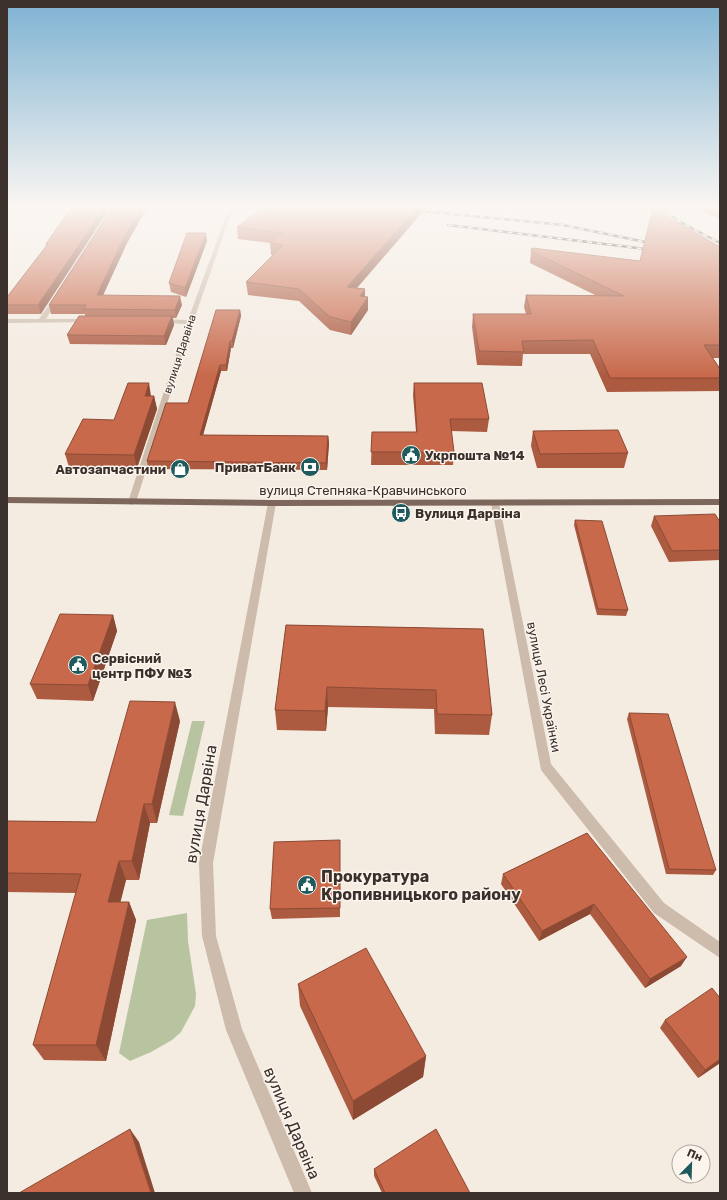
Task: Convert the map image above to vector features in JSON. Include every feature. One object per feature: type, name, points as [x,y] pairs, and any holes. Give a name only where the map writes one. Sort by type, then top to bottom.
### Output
[{"type":"main road","name":"вулиця Степняка-Кравчинського","points":[[7,500],[272,503],[720,502]]},
{"type":"street","name":"вулиця Дарвіна","points":[[132,502],[190,322],[211,264]]},
{"type":"street","points":[[42,320],[62,289]]},
{"type":"street","points":[[7,321],[96,321]]},
{"type":"street","points":[[151,321],[190,322]]},
{"type":"street","name":"вулиця Дарвіна","points":[[272,503],[206,863],[209,936],[234,1030],[303,1193]]},
{"type":"street","name":"вулиця Лесі Українки","points":[[495,503],[545,766],[659,908],[720,951]]},
{"type":"green space","points":[[192,721],[205,721],[183,816],[169,815]]},
{"type":"green space","points":[[187,913],[188,941],[196,994],[195,1006],[181,1032],[172,1040],[151,1052],[130,1061],[119,1053],[147,920]]},
{"type":"building","points":[[33,264],[66,264],[38,305],[7,305],[7,297]]},
{"type":"building","points":[[76,264],[111,264],[97,295],[180,296],[175,310],[84,309],[86,305],[49,305]]},
{"type":"building","points":[[176,264],[194,264],[185,288],[169,283]]},
{"type":"building","points":[[264,264],[367,264],[347,287],[365,289],[360,296],[368,297],[351,322],[330,317],[299,289],[246,282]]},
{"type":"building","points":[[558,264],[720,264],[720,345],[704,345],[720,369],[720,378],[610,378],[593,340],[522,341],[524,352],[479,351],[473,314],[531,314],[526,295],[624,296]]},
{"type":"building","points":[[216,310],[240,310],[232,341],[230,341],[226,365],[220,365],[200,435],[328,436],[326,463],[147,461],[166,403],[188,403]]},
{"type":"building","points":[[79,316],[172,316],[164,336],[67,335]]},
{"type":"building","points":[[128,383],[149,383],[145,396],[154,396],[134,455],[65,454],[83,419],[114,420]]},
{"type":"building","points":[[414,383],[482,383],[489,419],[450,419],[454,452],[371,452],[372,432],[417,432]]},
{"type":"building","points":[[618,430],[628,453],[540,454],[533,431]]},
{"type":"building","points":[[715,514],[720,522],[720,550],[672,551],[654,516]]},
{"type":"building","points":[[575,520],[602,521],[628,610],[598,609]]},
{"type":"building","name":"Сервісний центр ПФУ №3","points":[[60,614],[113,615],[88,685],[30,684]]},
{"type":"building","points":[[286,625],[483,629],[492,715],[437,714],[436,690],[327,687],[325,711],[275,710]]},
{"type":"building","points":[[130,701],[175,702],[152,804],[144,804],[132,861],[119,861],[108,902],[129,902],[96,1045],[33,1045],[81,874],[7,873],[7,821],[96,822]]},
{"type":"building","points":[[629,713],[668,714],[716,870],[669,869]]},
{"type":"building","points":[[587,833],[687,957],[650,979],[594,904],[542,931],[503,874]]},
{"type":"building","name":"Прокуратура Кропивницького району","points":[[340,840],[340,908],[270,909],[274,842]]},
{"type":"building","points":[[366,948],[426,1056],[353,1101],[298,984]]},
{"type":"building","points":[[712,988],[720,998],[720,1059],[705,1070],[665,1020]]},
{"type":"building","points":[[130,1129],[151,1193],[19,1193]]},
{"type":"building","points":[[436,1129],[470,1193],[385,1193],[374,1169]]},
{"type":"place","name":"Укрпошта №14","points":[[411,455]]},
{"type":"place","name":"ПриватБанк","points":[[310,467]]},
{"type":"place","name":"Автозапчастини","points":[[180,469]]},
{"type":"place","name":"Вулиця Дарвіна","points":[[401,513]]},
{"type":"place","name":"Сервісний центр ПФУ №3","points":[[78,665]]},
{"type":"place","name":"Прокуратура Кропивницького району","points":[[307,885]]}]
